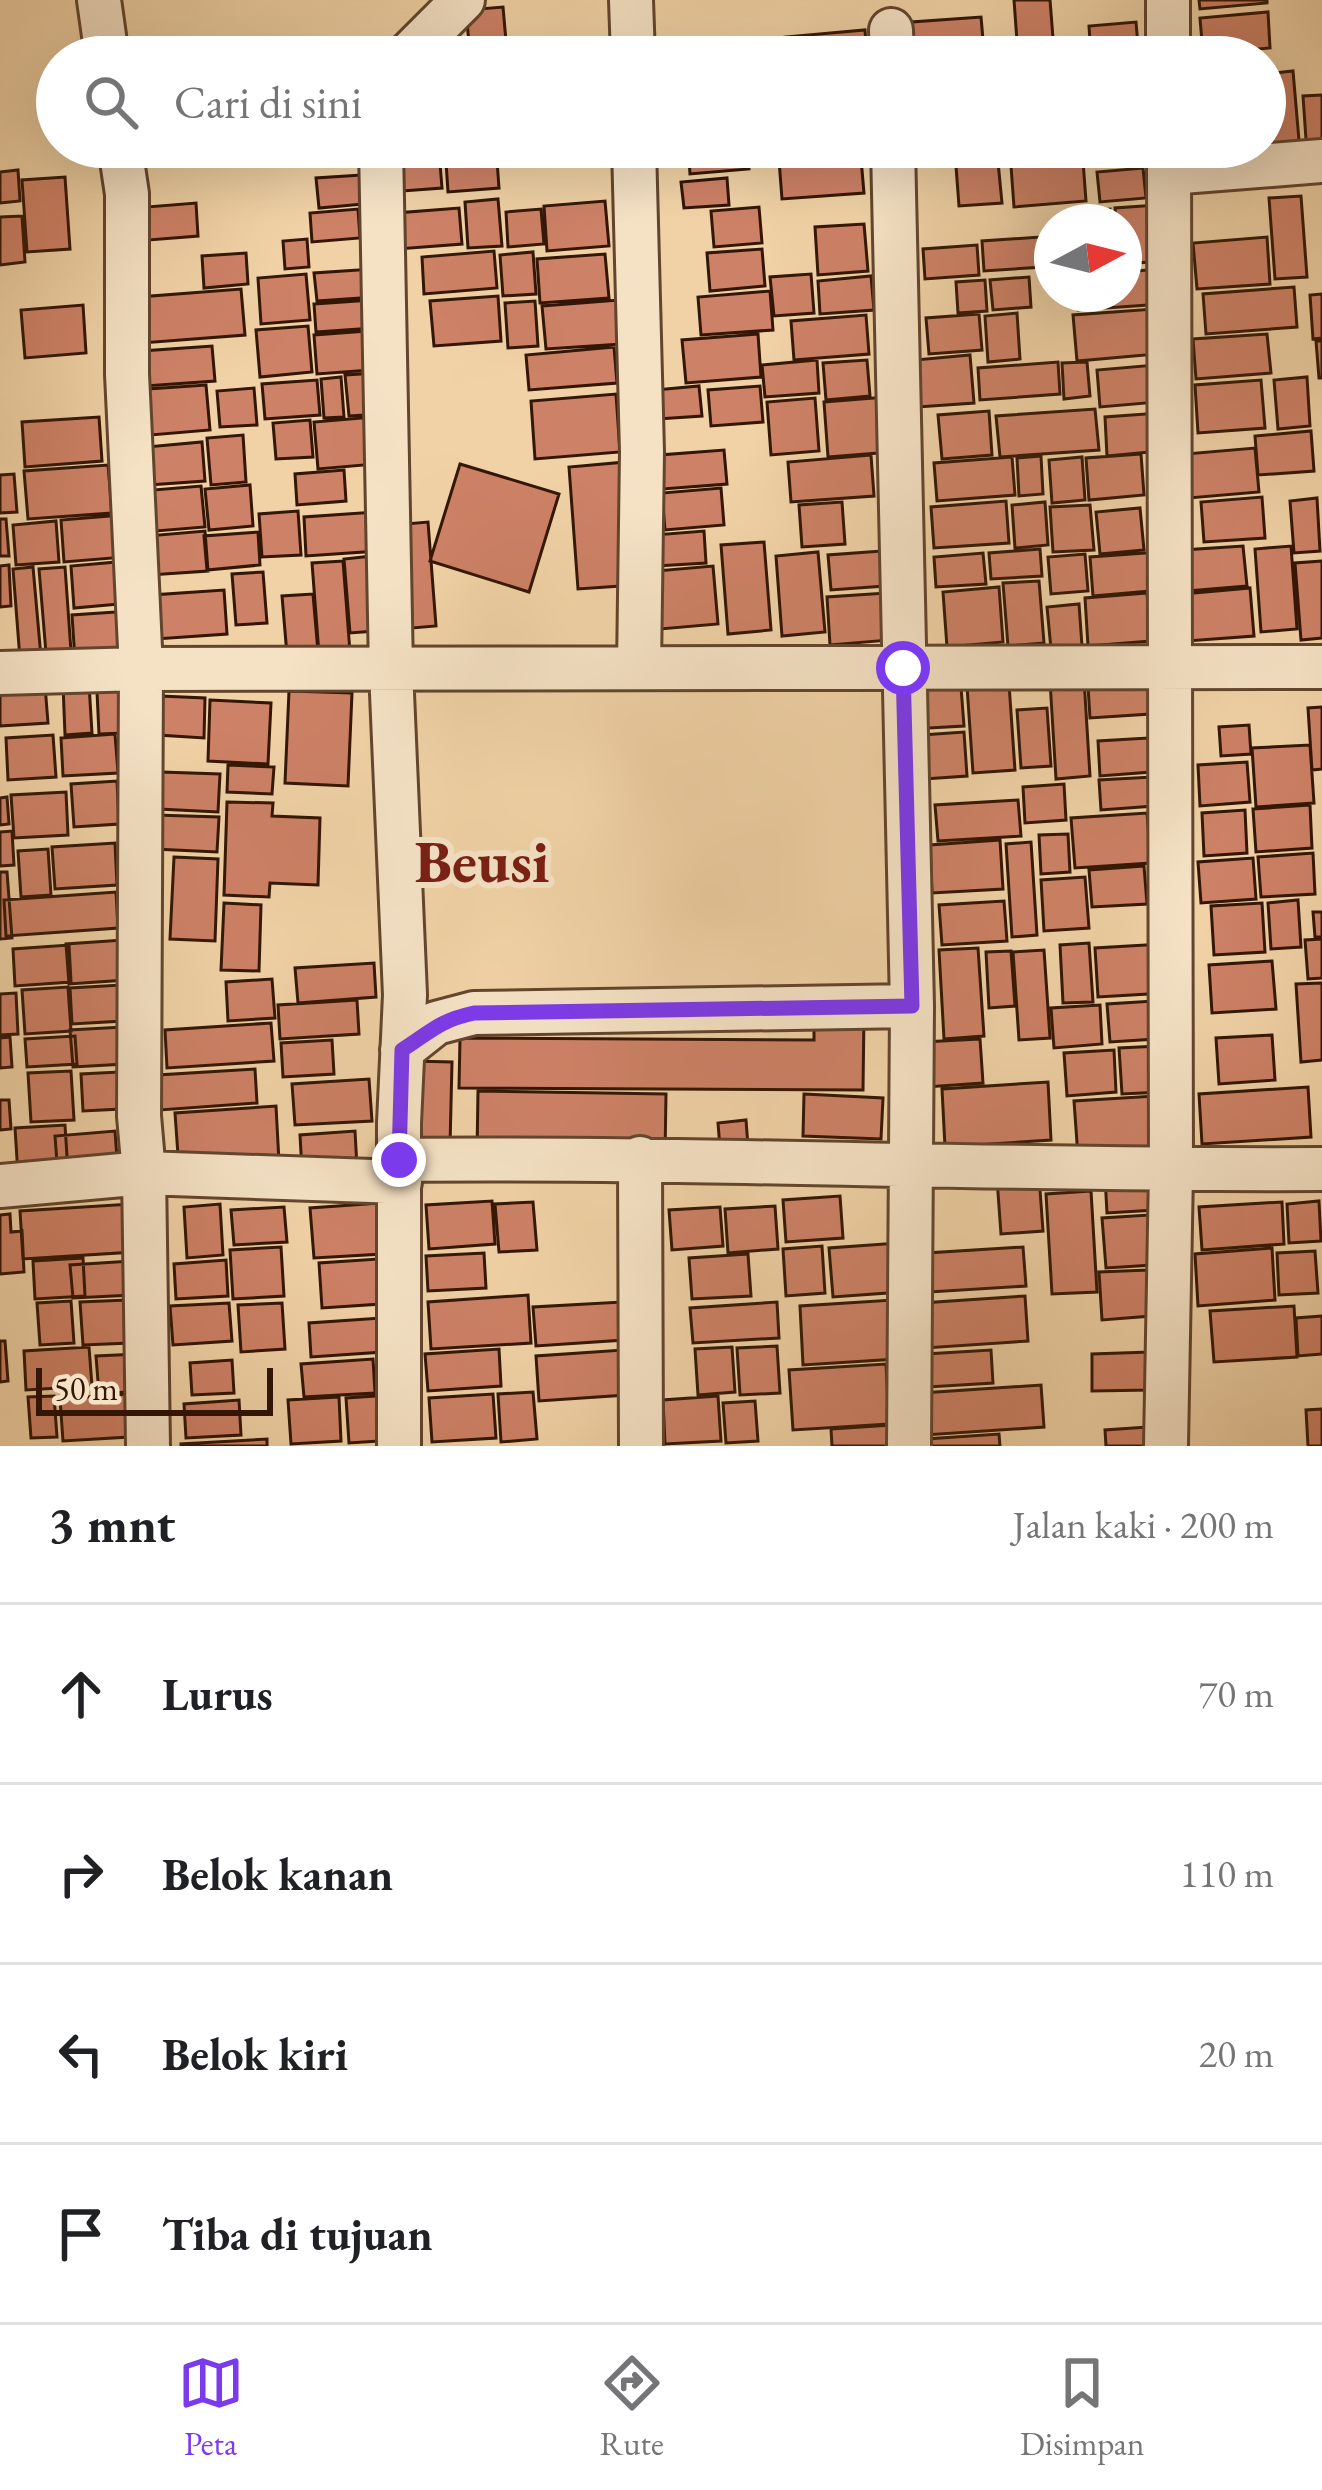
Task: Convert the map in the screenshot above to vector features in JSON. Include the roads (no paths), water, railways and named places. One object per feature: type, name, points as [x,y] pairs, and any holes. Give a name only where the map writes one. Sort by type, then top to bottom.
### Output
[{"type":"street","points":[[99,0],[104,36]]},
{"type":"street","points":[[427,36],[463,0]]},
{"type":"street","points":[[631,0],[632,36]]},
{"type":"street","points":[[1168,0],[1168,36]]},
{"type":"street","points":[[1286,160],[1322,160]]},
{"type":"street","points":[[123,168],[140,669],[139,1116],[148,1446]]},
{"type":"street","points":[[381,168],[391,670],[405,995],[399,1171],[399,1446]]},
{"type":"street","points":[[635,168],[642,452],[639,668]]},
{"type":"street","points":[[893,168],[912,1006],[909,1446]]},
{"type":"street","points":[[1166,1446],[1171,1170],[1169,168]]},
{"type":"street","points":[[0,673],[1322,667]]},
{"type":"street","points":[[402,1050],[436,1023],[474,1013],[912,1006]]},
{"type":"street","points":[[0,1186],[144,1174],[399,1171],[640,1158],[911,1168],[1322,1168]]},
{"type":"street","points":[[640,1158],[641,1446]]},
{"type":"district","name":"Beusi","points":[[482,861]]}]
